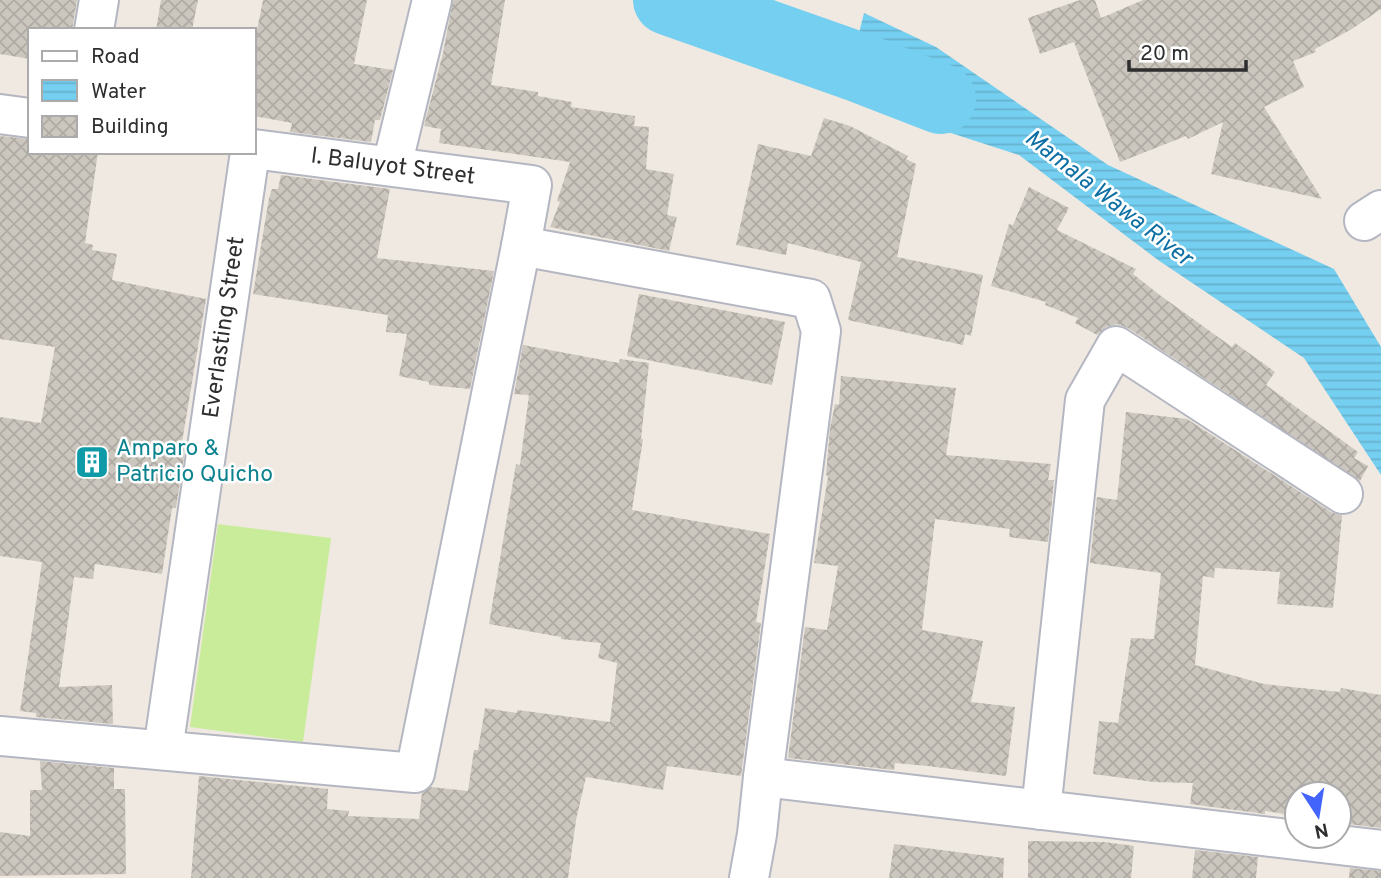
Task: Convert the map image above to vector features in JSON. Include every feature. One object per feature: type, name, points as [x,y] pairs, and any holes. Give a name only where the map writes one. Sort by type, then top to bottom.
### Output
[{"type":"street","points":[[94,28],[99,0]]},
{"type":"street","points":[[392,166],[432,0]]},
{"type":"street","points":[[0,114],[28,118]]},
{"type":"street","name":"I. Baluyot Street","points":[[256,150],[532,185],[521,246]]},
{"type":"street","name":"Everlasting Street","points":[[163,750],[251,154]]},
{"type":"street","points":[[0,736],[415,773],[521,246],[811,299],[821,331],[757,834],[748,878]]},
{"type":"street","points":[[1041,810],[1085,400],[1116,346],[1343,494]]},
{"type":"street","points":[[763,777],[1381,850]]},
{"type":"green space","points":[[218,524],[331,538],[303,742],[190,727]]},
{"type":"water","points":[[864,13],[936,47],[1108,165],[1334,269],[1381,347],[1381,475],[1304,358],[1158,260],[1019,155],[843,98]]},
{"type":"building","points":[[0,0],[77,0],[72,28],[28,28],[28,59],[0,54]]},
{"type":"building","points":[[161,0],[198,0],[192,28],[156,28]]},
{"type":"building","points":[[263,0],[367,0],[354,64],[393,70],[380,120],[375,120],[371,142],[290,132],[292,123],[256,116],[256,35]]},
{"type":"building","points":[[453,0],[505,0],[491,85],[538,92],[538,96],[572,102],[571,107],[635,116],[634,126],[649,127],[646,169],[674,174],[667,215],[677,217],[669,251],[550,227],[560,202],[557,201],[570,162],[439,143],[441,129],[424,126],[443,53]]},
{"type":"building","points":[[1080,0],[1095,0],[1101,18],[1143,0],[1381,0],[1381,9],[1315,49],[1316,52],[1293,61],[1304,87],[1264,107],[1322,199],[1211,174],[1223,122],[1188,139],[1186,136],[1120,162],[1074,42],[1040,54],[1028,18]]},
{"type":"building","points":[[824,118],[850,126],[908,156],[906,159],[916,164],[897,257],[983,275],[971,336],[965,334],[963,345],[848,320],[861,262],[788,243],[786,255],[736,245],[758,144],[811,156]]},
{"type":"building","points":[[0,136],[28,139],[28,154],[98,154],[85,243],[93,245],[92,250],[117,254],[112,280],[206,299],[182,442],[186,443],[176,508],[172,508],[162,574],[95,564],[93,579],[74,577],[59,687],[112,685],[113,724],[36,717],[36,713],[20,711],[42,562],[0,556],[0,417],[41,423],[55,347],[0,339]]},
{"type":"building","points":[[281,175],[390,189],[377,258],[494,271],[470,389],[429,385],[429,382],[399,376],[407,334],[386,332],[388,315],[253,294],[269,198],[272,189],[278,189]]},
{"type":"building","points":[[1029,187],[1069,208],[1057,230],[1136,269],[1133,274],[1161,296],[1232,347],[1235,343],[1275,372],[1266,385],[1358,452],[1354,458],[1368,466],[1360,481],[1128,328],[1117,324],[1106,327],[1097,335],[1075,323],[1078,318],[1045,305],[1046,302],[991,286],[1009,224],[1013,225]]},
{"type":"building","points":[[639,294],[785,322],[772,385],[627,356]]},
{"type":"building","points":[[523,345],[619,363],[620,359],[649,363],[643,439],[632,510],[770,534],[756,622],[761,623],[741,776],[667,766],[663,790],[586,777],[576,820],[568,878],[191,878],[199,776],[328,789],[327,809],[349,811],[348,816],[419,819],[422,793],[431,787],[468,791],[474,750],[478,750],[485,708],[610,722],[617,663],[598,658],[601,643],[561,639],[489,624],[516,464],[520,465],[529,395],[514,394]]},
{"type":"building","points":[[841,376],[956,388],[946,455],[1051,464],[1048,480],[1054,480],[1048,542],[1009,537],[1010,529],[935,519],[922,630],[983,641],[971,702],[1015,707],[1006,776],[895,763],[894,770],[788,758],[805,627],[827,630],[838,566],[814,563],[828,476],[830,428],[835,404],[839,405]]},
{"type":"building","points":[[1126,412],[1187,419],[1331,512],[1342,516],[1333,608],[1277,604],[1280,572],[1215,568],[1214,578],[1203,576],[1195,665],[1264,684],[1340,692],[1341,688],[1381,695],[1381,828],[1353,825],[1353,780],[1283,780],[1283,814],[1265,811],[1265,814],[1190,804],[1193,783],[1154,782],[1093,774],[1099,721],[1118,723],[1131,638],[1154,639],[1161,573],[1090,563],[1097,497],[1117,500]]},
{"type":"building","points":[[40,761],[114,768],[114,789],[125,789],[126,874],[0,876],[0,832],[30,836],[30,790],[42,790]]},
{"type":"building","points":[[1028,841],[1104,842],[1134,846],[1131,878],[1028,878]]},
{"type":"building","points":[[894,844],[1004,858],[1003,878],[889,878]]},
{"type":"building","points":[[1195,850],[1258,857],[1256,878],[1192,878]]},
{"type":"building","points":[[1350,868],[1381,871],[1381,878],[1349,878]]},
{"type":"waterway","name":"Mamala Wawa River","points":[[668,0],[941,99]]},
{"type":"place","name":"Amparo & Patricio Quicho","points":[[92,462]]}]
